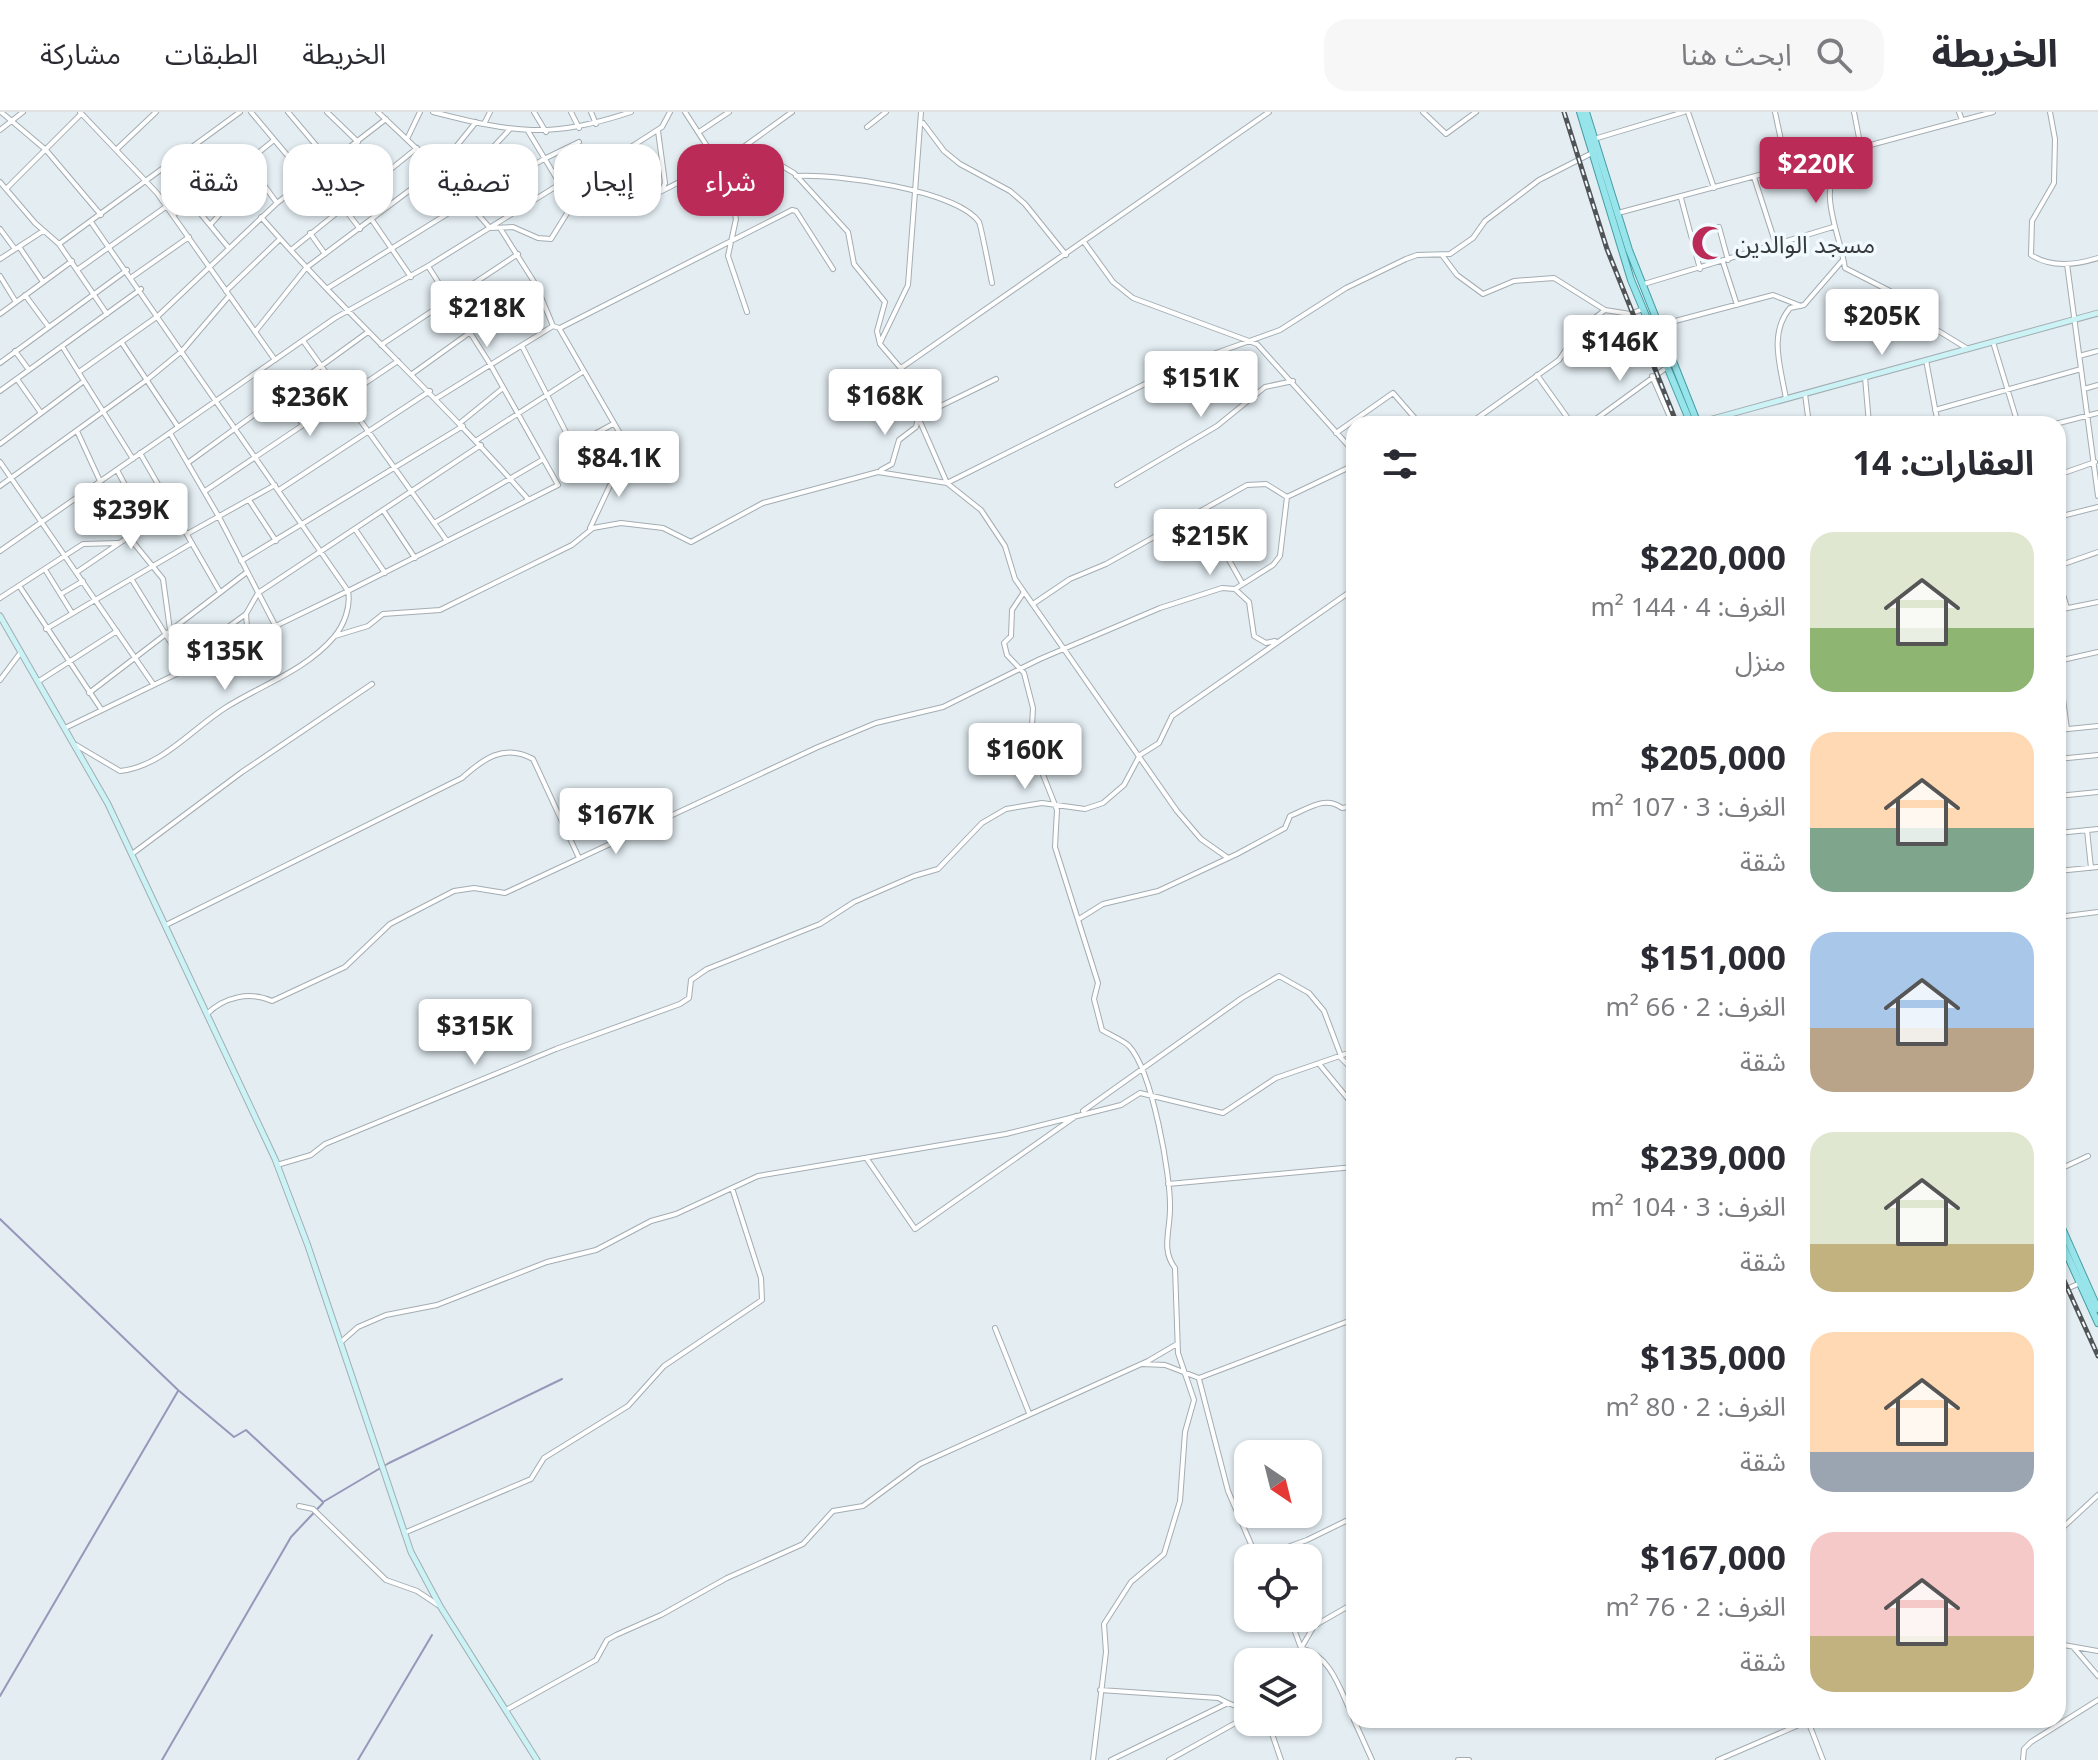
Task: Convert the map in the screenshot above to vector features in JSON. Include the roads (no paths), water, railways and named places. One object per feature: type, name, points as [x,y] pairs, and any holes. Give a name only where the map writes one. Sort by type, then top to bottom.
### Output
[{"type":"main road","points":[[1580,112],[1643,309],[1687,416]]},
{"type":"main road","points":[[1586,112],[1616,214],[1657,326],[1695,416]]},
{"type":"main road","points":[[2066,1235],[2094,1291],[2098,1309]]},
{"type":"main road","points":[[2066,1252],[2098,1323]]},
{"type":"street","points":[[1,112],[10,123],[46,150],[101,215]]},
{"type":"street","points":[[0,130],[23,112]]},
{"type":"street","points":[[6,189],[81,112],[161,199]]},
{"type":"street","points":[[117,149],[156,112]]},
{"type":"street","points":[[195,144],[239,112]]},
{"type":"street","points":[[251,112],[283,151]]},
{"type":"street","points":[[288,112],[315,144]]},
{"type":"street","points":[[327,112],[358,142]]},
{"type":"street","points":[[378,112],[413,144]]},
{"type":"street","points":[[407,139],[420,112]]},
{"type":"street","points":[[433,112],[510,129],[546,132],[579,128],[631,112]]},
{"type":"street","points":[[459,119],[461,112]]},
{"type":"street","points":[[484,124],[490,112]]},
{"type":"street","points":[[534,112],[546,132]]},
{"type":"street","points":[[571,112],[579,128]]},
{"type":"street","points":[[591,112],[596,124]]},
{"type":"street","points":[[634,144],[658,131],[670,112]]},
{"type":"street","points":[[685,112],[707,144]]},
{"type":"street","points":[[699,132],[729,112]]},
{"type":"street","points":[[779,112],[783,117]]},
{"type":"street","points":[[747,144],[792,112]]},
{"type":"street","points":[[867,127],[886,112]]},
{"type":"street","points":[[880,344],[908,285],[921,112]]},
{"type":"street","points":[[901,368],[1269,112]]},
{"type":"street","points":[[1423,112],[1446,134],[1476,112]]},
{"type":"street","points":[[1594,139],[1686,112],[1714,188]]},
{"type":"street","points":[[1775,112],[1787,168]]},
{"type":"street","points":[[1854,112],[1861,148]]},
{"type":"street","points":[[1959,112],[1962,120]]},
{"type":"street","points":[[1616,214],[1993,112]]},
{"type":"street","points":[[2050,112],[2055,139],[2054,183],[2032,221],[2031,255],[2045,263],[2067,264],[2098,258]]},
{"type":"street","points":[[355,144],[386,119]]},
{"type":"street","points":[[922,121],[944,151],[960,164],[1010,191],[1025,204],[1066,255]]},
{"type":"street","points":[[458,144],[476,122]]},
{"type":"street","points":[[496,144],[510,129]]},
{"type":"street","points":[[528,131],[554,175]]},
{"type":"street","points":[[658,131],[660,144]]},
{"type":"street","points":[[267,146],[274,140]]},
{"type":"street","points":[[538,162],[579,142]]},
{"type":"street","points":[[661,153],[665,183],[661,190]]},
{"type":"street","points":[[878,472],[947,483],[1183,365],[1280,330],[1346,288],[1406,259],[1417,255],[1450,254],[1466,244],[1485,221],[1539,180],[1592,153]]},
{"type":"street","points":[[393,167],[409,154]]},
{"type":"street","points":[[1841,154],[1829,179],[1833,227],[1845,268],[1890,291],[1927,324],[1968,349]]},
{"type":"street","points":[[784,166],[848,232],[854,264],[885,302],[877,331],[880,344],[901,368],[918,417],[947,483],[981,510],[1005,546],[1015,579],[1188,826],[1228,858]]},
{"type":"street","points":[[59,244],[161,169]]},
{"type":"street","points":[[796,176],[856,178],[954,203],[978,222],[992,283]]},
{"type":"street","points":[[1754,177],[1776,245]]},
{"type":"street","points":[[0,182],[43,231],[59,244],[107,314]]},
{"type":"street","points":[[0,551],[348,311],[411,277],[554,188]]},
{"type":"street","points":[[267,189],[277,203]]},
{"type":"street","points":[[255,332],[306,268],[409,191]]},
{"type":"street","points":[[1681,197],[1700,269]]},
{"type":"street","points":[[79,372],[158,316],[283,199]]},
{"type":"street","points":[[77,270],[161,210]]},
{"type":"street","points":[[559,328],[792,210],[833,269]]},
{"type":"street","points":[[175,216],[275,360]]},
{"type":"street","points":[[203,216],[228,247]]},
{"type":"street","points":[[210,225],[218,216]]},
{"type":"street","points":[[291,250],[332,216]]},
{"type":"street","points":[[351,216],[360,229]]},
{"type":"street","points":[[327,288],[446,216]]},
{"type":"street","points":[[480,216],[490,228]]},
{"type":"street","points":[[490,228],[513,227],[538,238],[551,239],[565,216]]},
{"type":"street","points":[[735,216],[730,241],[731,266],[747,312]]},
{"type":"street","points":[[261,217],[306,268],[477,440],[528,499]]},
{"type":"street","points":[[372,220],[411,277]]},
{"type":"street","points":[[91,222],[141,289],[348,591],[349,609],[335,636]]},
{"type":"street","points":[[1691,235],[1719,227],[1737,305]]},
{"type":"street","points":[[1642,285],[1833,227]]},
{"type":"street","points":[[500,228],[536,285],[553,326],[559,328],[634,460],[613,479],[588,532]]},
{"type":"street","points":[[0,229],[43,282]]},
{"type":"street","points":[[0,259],[43,231]]},
{"type":"street","points":[[310,233],[325,254]]},
{"type":"street","points":[[132,277],[189,236]]},
{"type":"street","points":[[0,486],[104,412],[182,351],[227,294],[280,239]]},
{"type":"street","points":[[1084,242],[1113,282],[1133,298],[1248,340],[1265,351],[1346,444]]},
{"type":"street","points":[[381,345],[518,254]]},
{"type":"street","points":[[1442,255],[1457,275],[1483,294],[1514,281],[1554,278],[1605,310],[1630,314],[1643,309]]},
{"type":"street","points":[[1786,399],[1777,351],[1778,327],[1790,308],[1801,306],[1844,259]]},
{"type":"street","points":[[0,314],[72,261]]},
{"type":"street","points":[[2067,264],[2087,416],[2096,457],[2098,496]]},
{"type":"street","points":[[65,728],[276,627],[558,485],[490,364],[428,266]]},
{"type":"street","points":[[0,363],[127,270]]},
{"type":"street","points":[[0,276],[16,302]]},
{"type":"street","points":[[412,374],[536,285]]},
{"type":"street","points":[[0,391],[141,289]]},
{"type":"street","points":[[25,295],[48,326]]},
{"type":"street","points":[[1657,326],[1773,295],[1801,306]]},
{"type":"street","points":[[1480,416],[1559,360],[1588,320],[1605,310]]},
{"type":"street","points":[[1726,416],[2098,313]]},
{"type":"street","points":[[437,398],[553,326]]},
{"type":"street","points":[[189,462],[281,392],[368,332]]},
{"type":"street","points":[[303,341],[447,541]]},
{"type":"street","points":[[122,342],[178,427]]},
{"type":"street","points":[[1993,342],[2016,416]]},
{"type":"street","points":[[62,346],[133,459]]},
{"type":"street","points":[[522,346],[573,446],[613,424]]},
{"type":"street","points":[[15,351],[29,370]]},
{"type":"street","points":[[2079,356],[2098,351]]},
{"type":"street","points":[[1926,360],[1936,416]]},
{"type":"street","points":[[205,491],[346,399],[398,361]]},
{"type":"street","points":[[1600,416],[1666,368]]},
{"type":"street","points":[[1935,410],[2081,369]]},
{"type":"street","points":[[477,440],[584,371]]},
{"type":"street","points":[[1537,375],[1566,416]]},
{"type":"street","points":[[1652,376],[1670,416]]},
{"type":"street","points":[[1865,377],[1868,416]]},
{"type":"street","points":[[17,379],[41,413]]},
{"type":"street","points":[[918,417],[996,379]]},
{"type":"street","points":[[0,444],[84,381]]},
{"type":"street","points":[[1117,485],[1217,426],[1265,387],[1293,381]]},
{"type":"street","points":[[2084,389],[2098,385]]},
{"type":"street","points":[[241,561],[461,424],[503,388]]},
{"type":"street","points":[[187,534],[277,488],[430,391]]},
{"type":"street","points":[[281,392],[303,425]]},
{"type":"street","points":[[1360,416],[1393,393],[1413,416]]},
{"type":"street","points":[[1805,394],[1808,416]]},
{"type":"street","points":[[2066,421],[2098,413]]},
{"type":"street","points":[[74,743],[112,769],[141,765],[183,740],[226,707],[282,678],[335,636],[368,626],[383,614],[440,610],[572,545],[588,532],[621,523],[663,528],[691,542],[763,503],[878,472],[892,464],[899,440],[916,427],[918,417]]},
{"type":"street","points":[[1336,433],[1346,426]]},
{"type":"street","points":[[77,431],[100,481]]},
{"type":"street","points":[[170,433],[205,491],[276,627]]},
{"type":"street","points":[[183,660],[246,614],[258,593],[481,445]]},
{"type":"street","points":[[140,453],[220,592]]},
{"type":"street","points":[[2066,471],[2096,457]]},
{"type":"street","points":[[434,523],[542,460]]},
{"type":"street","points":[[0,462],[153,684]]},
{"type":"street","points":[[1287,497],[1346,469]]},
{"type":"street","points":[[117,470],[146,524]]},
{"type":"street","points":[[1033,604],[1070,579],[1106,564],[1238,489],[1257,483],[1277,488],[1287,497]]},
{"type":"street","points":[[1235,589],[1273,565],[1280,556],[1287,497]]},
{"type":"street","points":[[249,500],[276,541]]},
{"type":"street","points":[[2066,515],[2098,507]]},
{"type":"street","points":[[77,572],[171,508]]},
{"type":"street","points":[[383,510],[415,558]]},
{"type":"street","points":[[1202,511],[1242,583]]},
{"type":"street","points":[[355,528],[385,573]]},
{"type":"street","points":[[128,536],[156,566],[163,579],[168,631]]},
{"type":"street","points":[[0,598],[87,543],[118,543]]},
{"type":"street","points":[[46,629],[192,543]]},
{"type":"street","points":[[2066,563],[2098,552]]},
{"type":"street","points":[[46,570],[72,613]]},
{"type":"street","points":[[89,693],[247,572]]},
{"type":"street","points":[[132,580],[168,631],[187,669]]},
{"type":"street","points":[[61,594],[83,581]]},
{"type":"street","points":[[20,587],[101,709]]},
{"type":"street","points":[[207,1014],[215,1006],[257,994],[272,1001],[345,967],[390,924],[454,891],[474,888],[505,893],[818,747],[876,723],[943,707],[1022,668],[1160,608],[1222,588],[1235,589],[1249,602],[1252,631],[1258,640],[1266,643],[1285,637]]},
{"type":"street","points":[[1024,592],[1012,610],[1011,636],[1004,643],[1010,660],[1022,668],[1033,708],[1032,726],[1041,745],[1038,762],[1055,805],[1055,847],[1098,983],[1094,999],[1102,1030],[1129,1046],[1150,1094],[1168,1184],[1170,1205],[1166,1247],[1167,1258],[1175,1268],[1178,1343],[1194,1400],[1185,1432],[1180,1501],[1164,1554],[1131,1582],[1104,1624],[1106,1652],[1093,1760]]},
{"type":"street","points":[[277,1165],[306,1157],[325,1144],[487,1077],[680,1004],[689,998],[691,980],[707,969],[802,932],[854,902],[938,869],[989,817],[1025,805],[1085,809],[1103,803],[1124,785],[1140,755],[1159,743],[1172,716],[1346,595]]},
{"type":"street","points":[[2066,605],[2067,608],[2098,602]]},
{"type":"street","points":[[246,614],[248,640]]},
{"type":"street","points":[[1,621],[74,743],[132,854],[277,1165],[341,1342],[404,1534],[440,1606],[537,1760]]},
{"type":"street","points":[[227,629],[235,646]]},
{"type":"street","points":[[39,681],[117,631]]},
{"type":"street","points":[[0,680],[21,652]]},
{"type":"street","points":[[2066,659],[2098,652]]},
{"type":"street","points":[[132,854],[242,772],[372,684]]},
{"type":"street","points":[[2066,721],[2067,729],[2098,726]]},
{"type":"street","points":[[166,925],[462,778],[489,755],[520,753],[533,759],[579,858]]},
{"type":"street","points":[[2066,758],[2098,755]]},
{"type":"street","points":[[2066,795],[2098,792]]},
{"type":"street","points":[[1079,919],[1103,904],[1158,891],[1228,858],[1285,828],[1290,816],[1323,802],[1334,802],[1346,807]]},
{"type":"street","points":[[2066,832],[2098,829]]},
{"type":"street","points":[[2087,830],[2091,868]]},
{"type":"street","points":[[2066,870],[2098,867]]},
{"type":"street","points":[[2066,916],[2098,912]]},
{"type":"street","points":[[867,1159],[915,1229],[1140,1069],[1279,976],[1309,993],[1324,1011],[1346,1062]]},
{"type":"street","points":[[341,1342],[358,1327],[386,1315],[437,1305],[538,1266],[596,1250],[651,1221],[676,1214],[758,1176],[1006,1134],[1121,1105],[1138,1094],[1150,1094],[1219,1114],[1276,1078],[1346,1054]]},
{"type":"street","points":[[1320,1065],[1346,1096]]},
{"type":"street","points":[[2066,1166],[2088,1156]]},
{"type":"street","points":[[1168,1184],[1346,1168]]},
{"type":"street","points":[[404,1534],[531,1479],[544,1458],[628,1406],[664,1366],[762,1300],[761,1278],[732,1188]]},
{"type":"street","points":[[2066,1289],[2080,1283]]},
{"type":"street","points":[[1140,1364],[1165,1365],[1199,1378],[1346,1322]]},
{"type":"street","points":[[995,1328],[1029,1413]]},
{"type":"street","points":[[506,1710],[596,1660],[610,1638],[661,1615],[727,1578],[803,1544],[836,1509],[863,1506],[920,1464],[1140,1364],[1178,1343]]},
{"type":"street","points":[[1199,1378],[1228,1491],[1251,1544]]},
{"type":"street","points":[[2066,1525],[2098,1495]]},
{"type":"street","points":[[299,1506],[313,1509],[386,1580],[417,1591],[440,1606]]},
{"type":"street","points":[[1296,1544],[1346,1521]]},
{"type":"street","points":[[1301,1648],[1321,1619],[1346,1607]]},
{"type":"street","points":[[1295,1632],[1301,1648]]},
{"type":"street","points":[[2066,1645],[2098,1651]]},
{"type":"street","points":[[2073,1646],[2098,1676]]},
{"type":"street","points":[[1322,1657],[1346,1703]]},
{"type":"street","points":[[1100,1690],[1218,1698],[1234,1706]]},
{"type":"street","points":[[2066,1720],[2098,1700]]},
{"type":"street","points":[[1111,1760],[1228,1703]]},
{"type":"street","points":[[1169,1760],[1234,1722]]},
{"type":"street","points":[[1358,1728],[1372,1760]]},
{"type":"street","points":[[1718,1760],[1792,1728]]},
{"type":"street","points":[[1811,1728],[1823,1760]]},
{"type":"street","points":[[2023,1760],[2024,1749],[2053,1728]]},
{"type":"street","points":[[1273,1736],[1281,1760]]},
{"type":"street","points":[[1458,1760],[1469,1760]]},
{"type":"waterway","points":[[0,1219],[178,1390],[234,1437],[246,1430],[323,1502],[389,1463],[562,1379]]},
{"type":"waterway","points":[[0,1696],[178,1391]]},
{"type":"waterway","points":[[162,1760],[291,1537],[323,1503]]},
{"type":"waterway","points":[[358,1760],[432,1635]]},
{"type":"railway","points":[[1564,112],[1607,249],[1674,416]]},
{"type":"railway","points":[[2066,1285],[2098,1356]]},
{"type":"place","name":"مسجد الوالدين","points":[[1709,243]]}]
